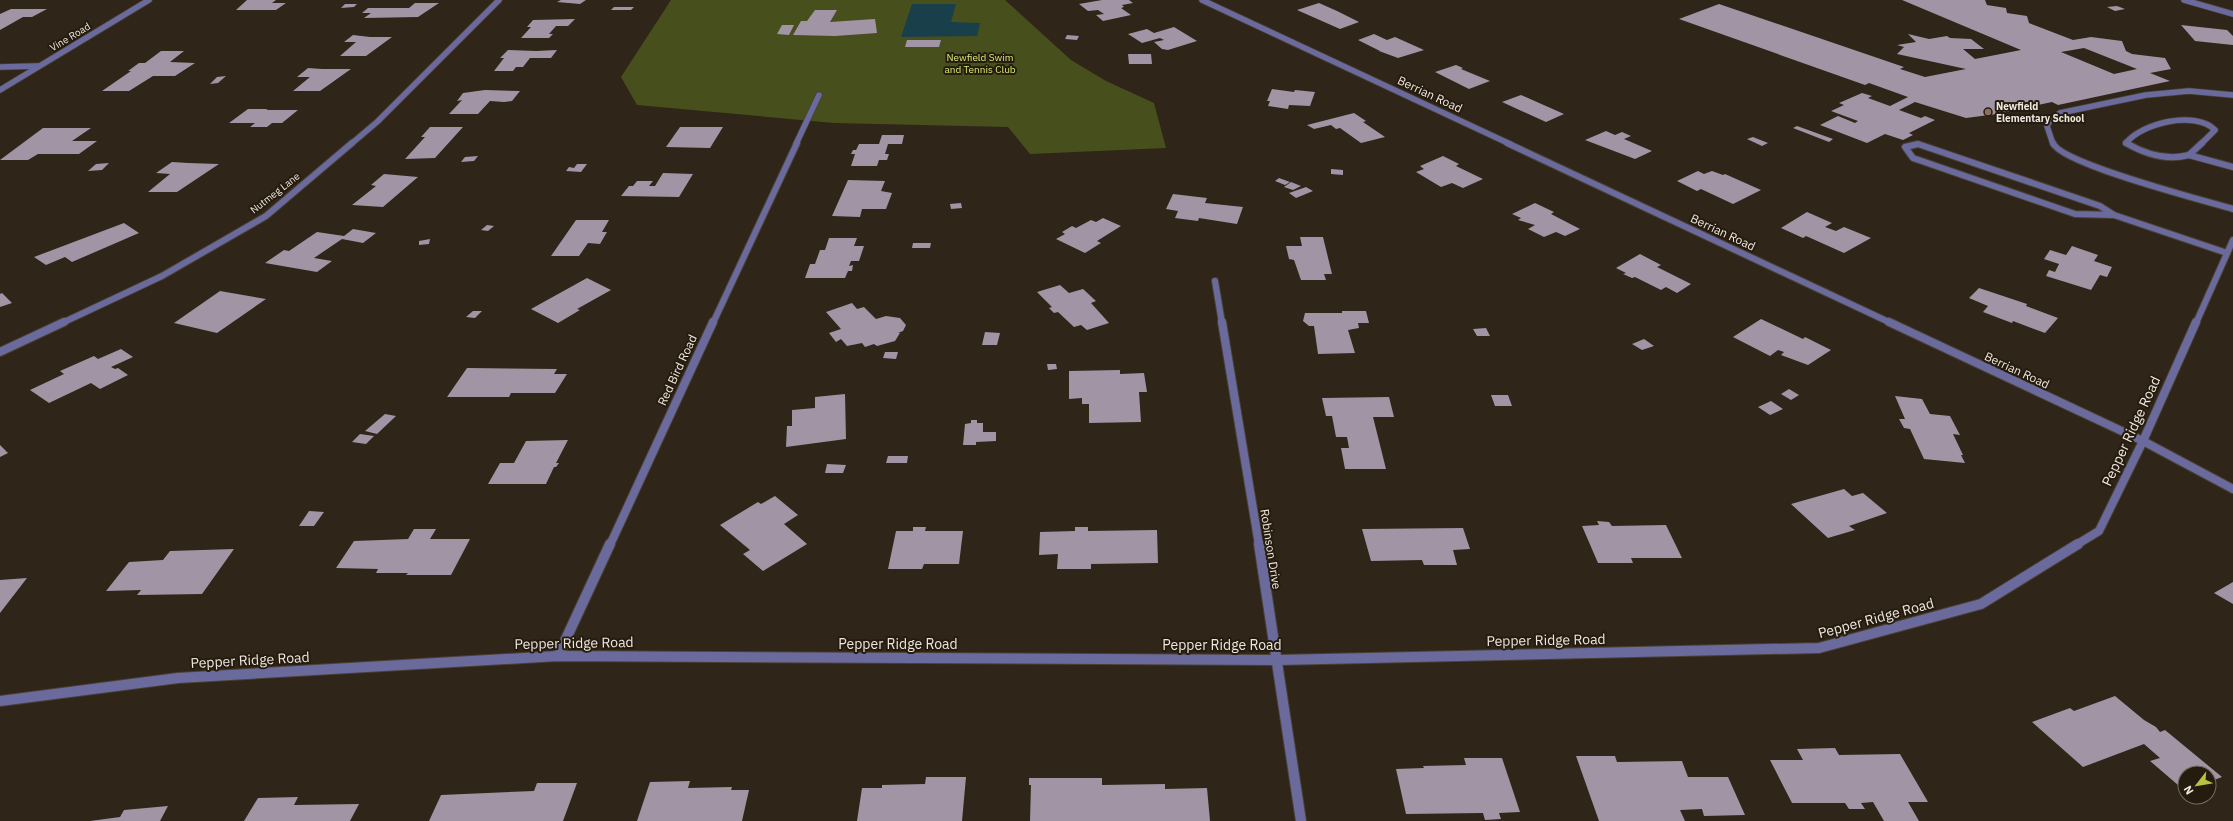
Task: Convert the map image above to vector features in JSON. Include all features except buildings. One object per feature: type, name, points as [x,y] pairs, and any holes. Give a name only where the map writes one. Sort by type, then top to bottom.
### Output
[{"type":"street","name":"Vine Road","points":[[0,90],[149,0]]},
{"type":"street","name":"Nutmeg Lane","points":[[0,352],[162,276],[266,216],[378,122],[499,0]]},
{"type":"street","name":"Berrian Road","points":[[1202,0],[2143,441],[2233,489]]},
{"type":"street","points":[[2184,0],[2233,14]]},
{"type":"street","points":[[0,67],[38,66]]},
{"type":"street","points":[[2233,94],[2214,91],[2185,90],[2152,93],[2060,113],[2050,120],[2047,126],[2054,146],[2069,156],[2101,170],[2233,209]]},
{"type":"street","name":"Red Bird Road","points":[[558,656],[819,95]]},
{"type":"street","points":[[2189,155],[2214,133],[2215,130],[2212,127],[2187,119],[2174,121],[2133,136],[2126,143],[2138,150],[2157,156],[2178,158],[2189,155],[2233,167]]},
{"type":"street","points":[[2114,215],[2075,214],[1913,158],[1905,148],[1918,144],[2100,206],[2114,215],[2227,253]]},
{"type":"street","name":"Pepper Ridge Road","points":[[0,701],[178,678],[558,656],[1278,660],[1819,648],[1981,604],[2099,531],[2143,441],[2233,240]]},
{"type":"street","name":"Robinson Drive","points":[[1215,281],[1278,660],[1301,821]]},
{"type":"green space","name":"Newfield Swim and Tennis Club","points":[[671,0],[1005,0],[1071,60],[1106,81],[1154,103],[1166,148],[1030,154],[1008,127],[834,123],[637,105],[621,77]]},
{"type":"water","points":[[912,4],[956,4],[951,22],[980,23],[977,36],[901,37]]},
{"type":"place","name":"Newfield Elementary School","points":[[1988,112]]}]
